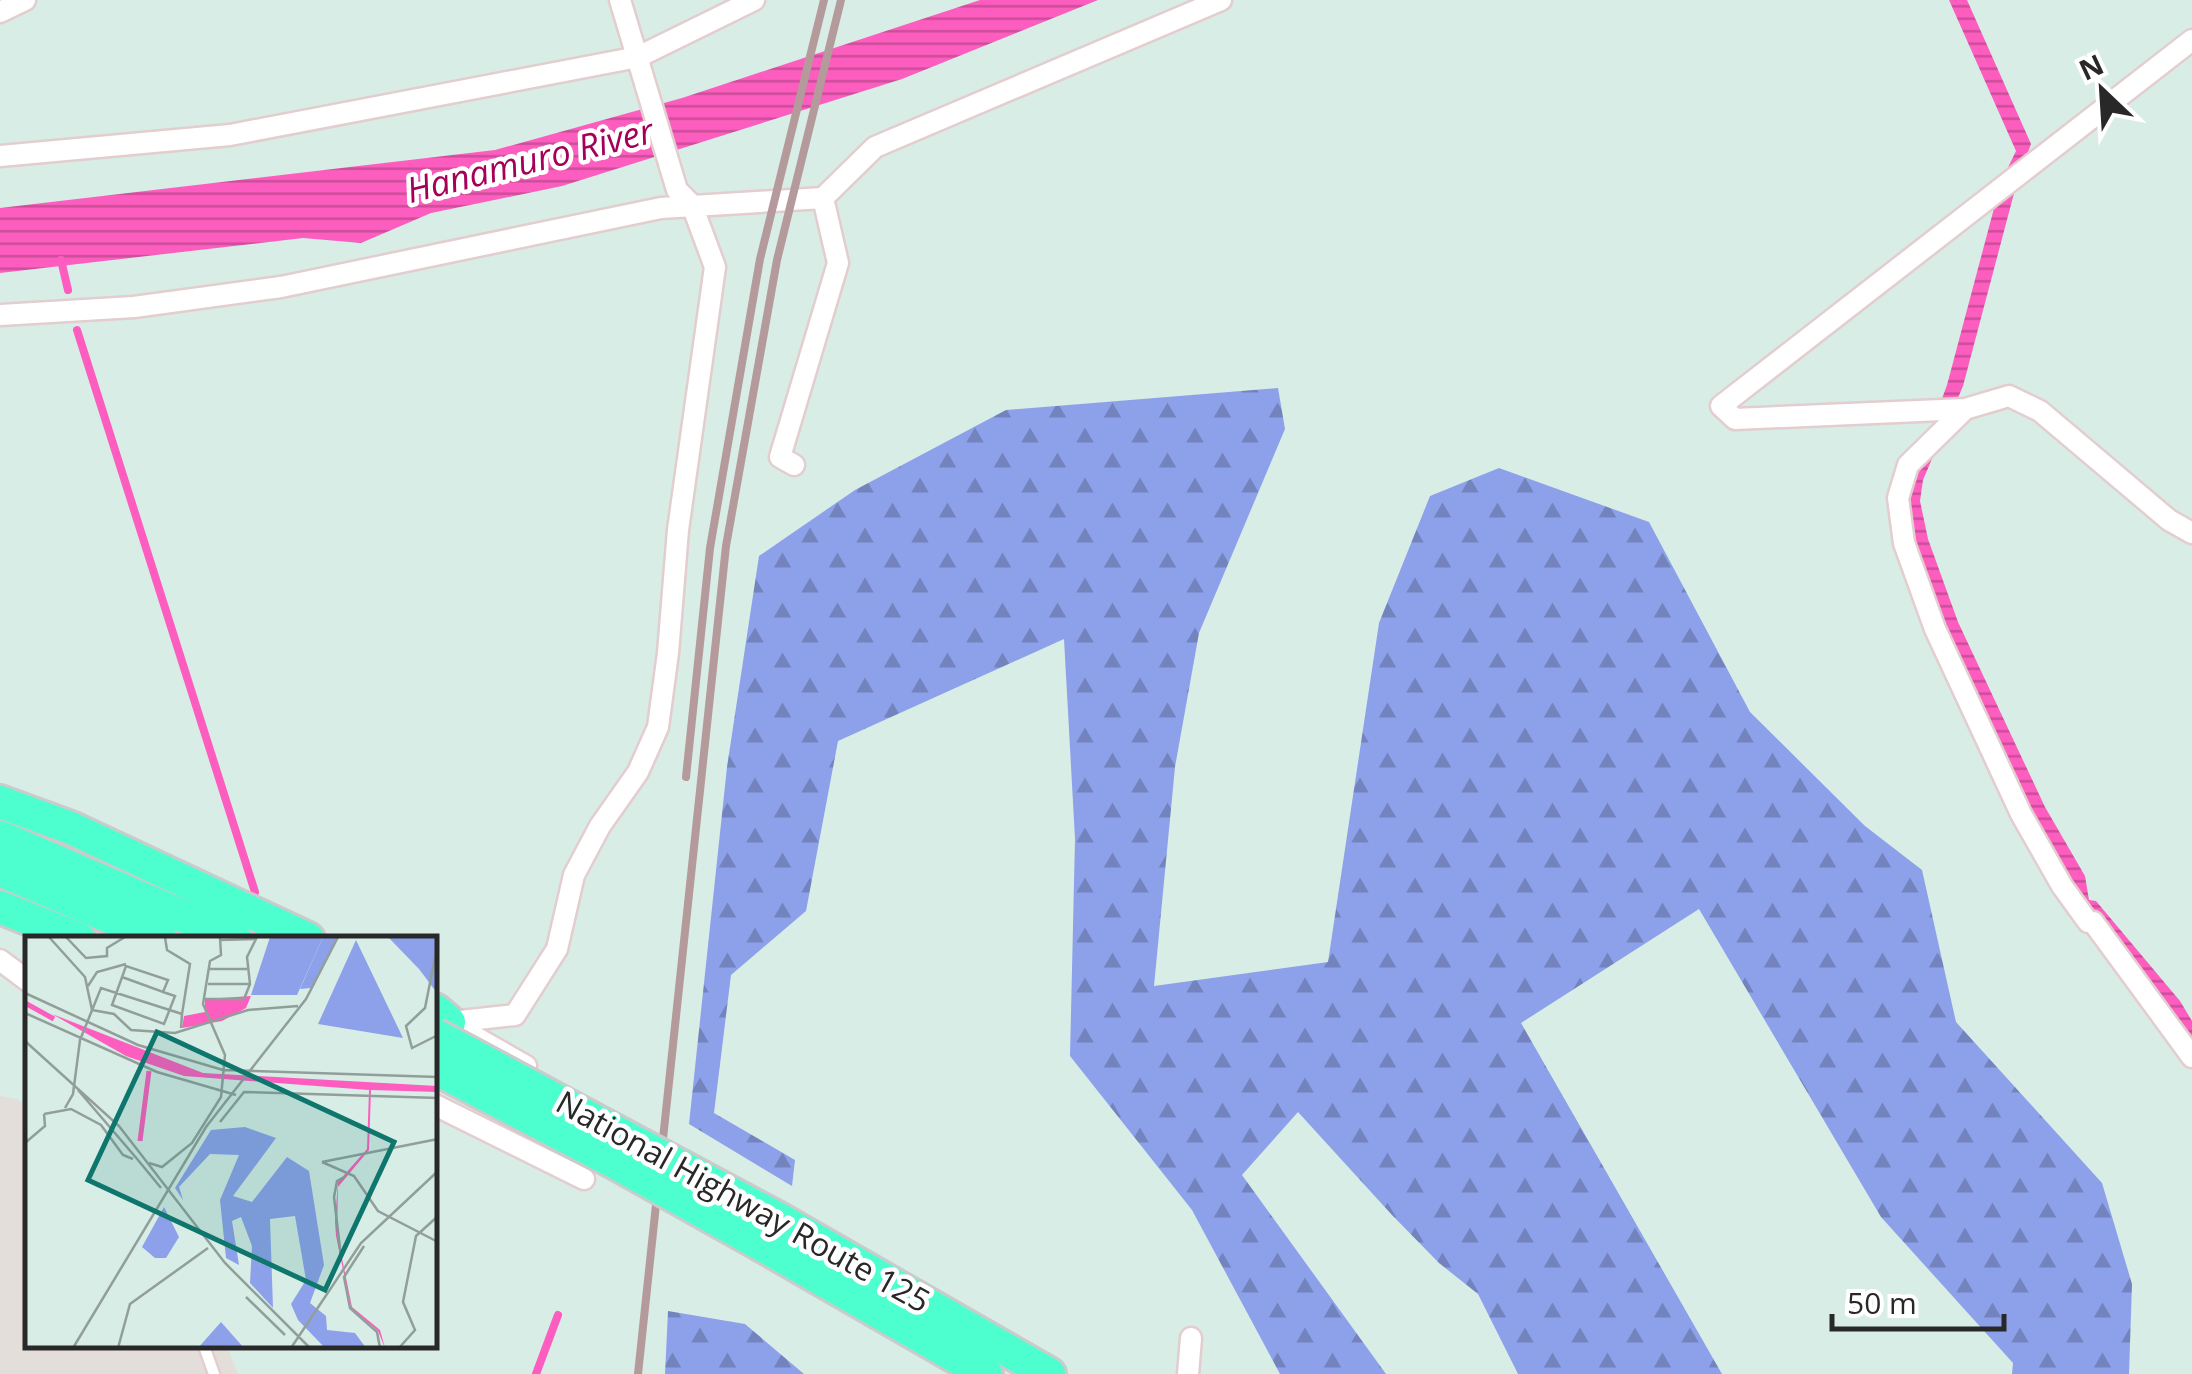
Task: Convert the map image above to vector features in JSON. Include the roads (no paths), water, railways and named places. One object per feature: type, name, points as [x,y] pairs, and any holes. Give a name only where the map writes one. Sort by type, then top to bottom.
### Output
[{"type":"highway","points":[[0,802],[71,828],[302,936]]},
{"type":"highway","points":[[0,837],[23,868],[155,936]]},
{"type":"highway","points":[[23,868],[227,936]]},
{"type":"highway","points":[[0,907],[72,936]]},
{"type":"highway","name":"National Highway Route 125","points":[[439,1023],[986,1374]]},
{"type":"highway","name":"National Highway Route 125","points":[[438,1070],[614,1162],[769,1232],[1049,1374]]},
{"type":"street","points":[[0,12],[25,0]]},
{"type":"street","points":[[439,1023],[515,1015],[557,949],[574,874],[600,826],[638,772],[658,727],[678,530],[715,267],[684,198],[620,0]]},
{"type":"street","points":[[0,156],[230,135],[640,64],[754,0]]},
{"type":"street","points":[[0,315],[134,307],[281,288],[662,208],[684,198],[824,198],[875,147],[1220,0]]},
{"type":"street","points":[[2192,40],[1721,406],[1735,418],[1965,409],[2008,396],[2040,410],[2169,520],[2192,533]]},
{"type":"street","points":[[794,464],[780,457],[838,263],[824,198]]},
{"type":"street","points":[[1965,409],[1908,465],[1898,498],[1910,560],[1935,630],[2021,814],[2054,872],[2192,1057]]},
{"type":"street","points":[[0,960],[25,978]]},
{"type":"street","points":[[439,1023],[545,1077]]},
{"type":"street","points":[[438,1106],[584,1179]]},
{"type":"street","points":[[1188,1374],[1191,1338]]},
{"type":"lane","points":[[205,1349],[214,1374]]},
{"type":"water","name":"Hanamuro River","points":[[980,0],[1098,0],[902,79],[562,186],[431,213],[361,243],[303,238],[0,273],[0,208],[495,150],[682,98]]},
{"type":"water","points":[[1949,0],[1967,0],[2031,144],[2017,182],[1963,386],[1923,480],[1920,501],[1928,539],[1958,622],[2045,807],[2085,876],[2089,900],[2096,901],[2180,1001],[2192,1021],[2192,1045],[2089,915],[2029,812],[1943,628],[1912,542],[1905,500],[1947,385],[2001,182],[2016,151]]},
{"type":"waterway","points":[[61,260],[68,290]]},
{"type":"waterway","points":[[77,330],[255,892]]},
{"type":"waterway","points":[[536,1374],[558,1315]]},
{"type":"railway","points":[[686,777],[710,548],[760,259],[824,0]]},
{"type":"railway","points":[[638,1374],[726,546],[777,260],[841,0]]}]
